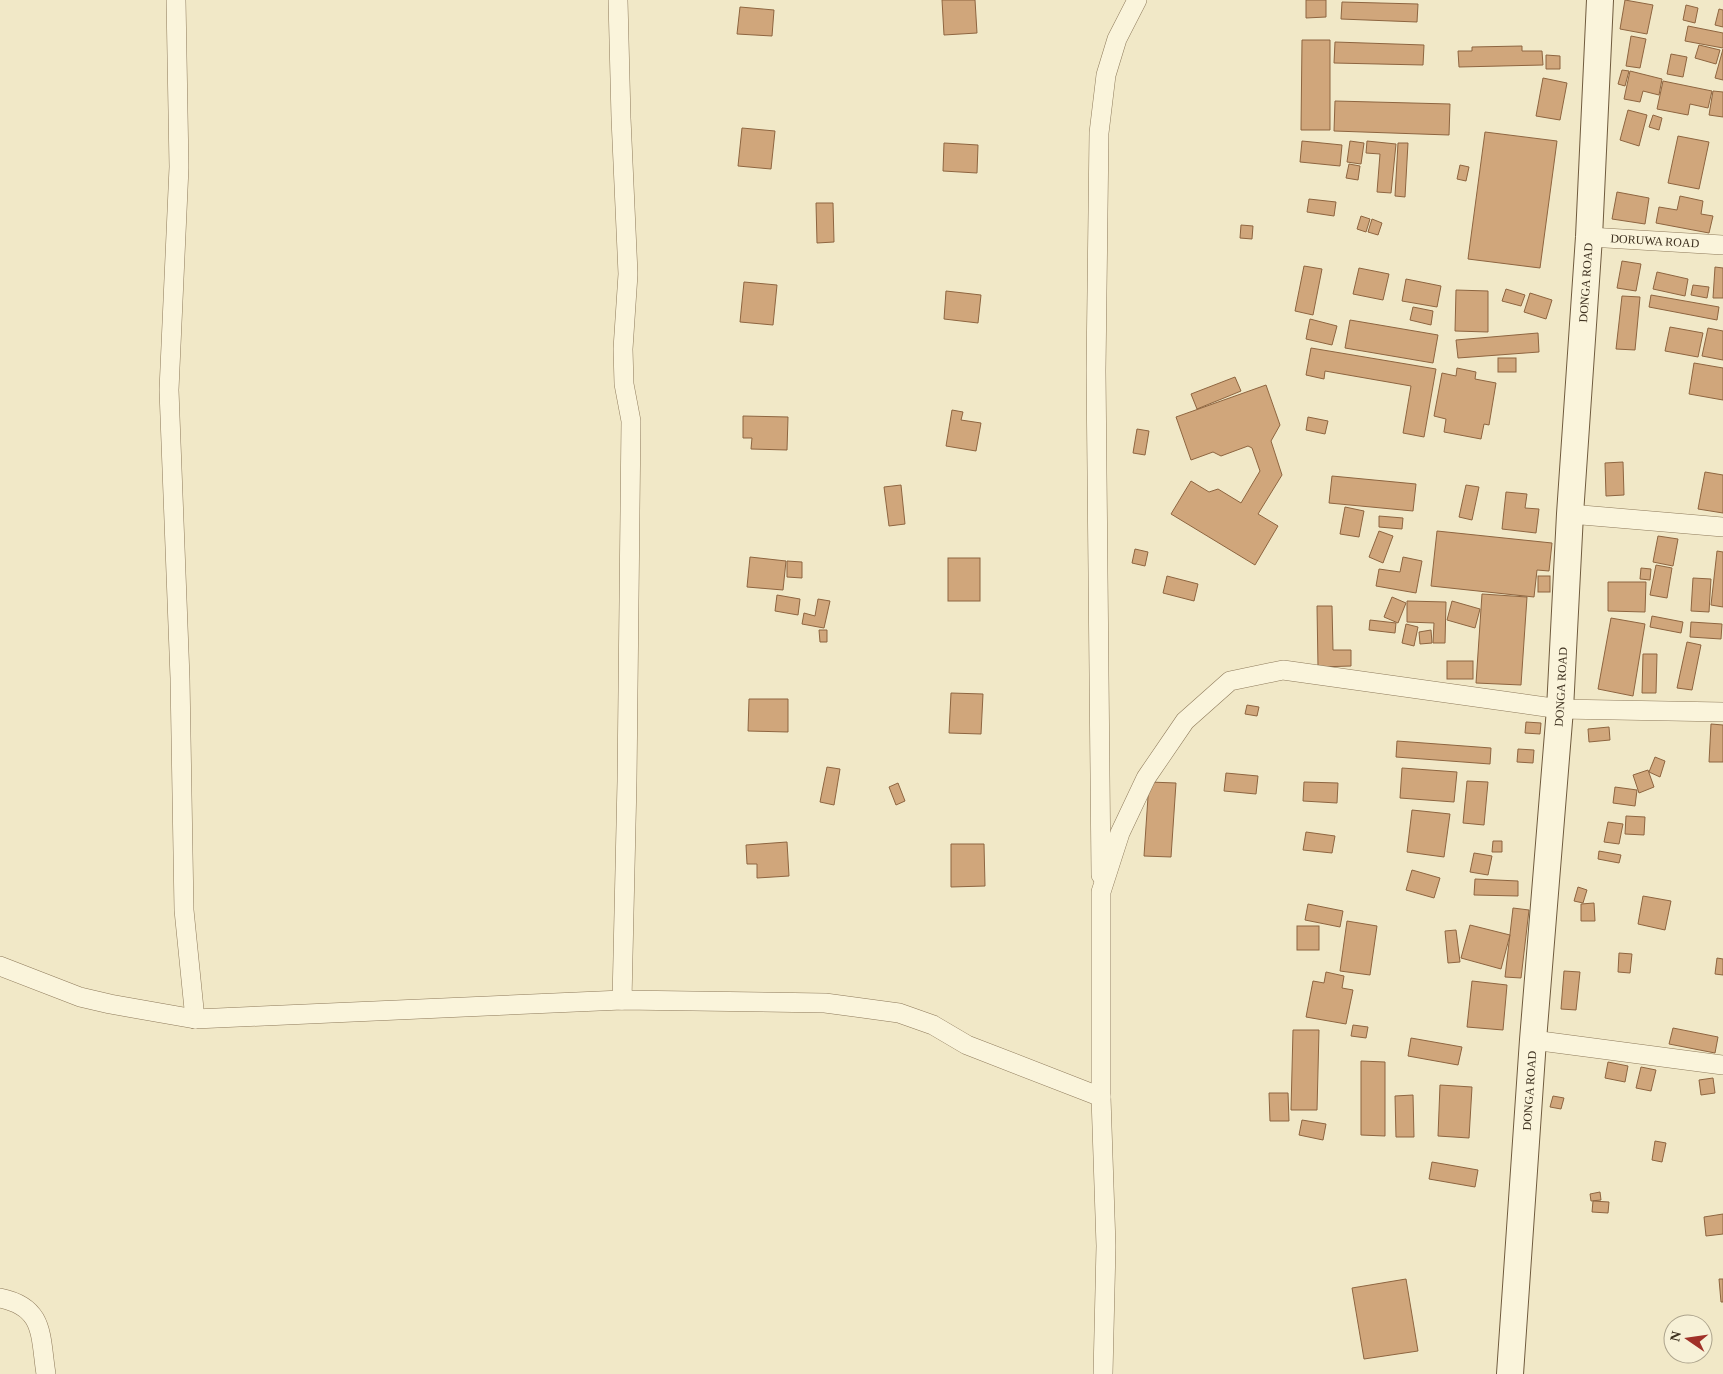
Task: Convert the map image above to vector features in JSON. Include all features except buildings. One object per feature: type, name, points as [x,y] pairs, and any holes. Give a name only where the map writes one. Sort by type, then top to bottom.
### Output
[{"type":"street","points":[[176,0],[179,167],[169,390],[180,678],[184,910],[195,1019]]},
{"type":"street","points":[[618,0],[620,118],[628,274],[623,349],[624,384],[631,421],[627,781],[622,1000]]},
{"type":"street","points":[[1103,1374],[1106,1246],[1101,1097],[1096,371],[1099,133],[1106,75],[1118,39],[1137,0]]},
{"type":"street","name":"DONGA ROAD","points":[[1510,1374],[1533,1040],[1560,710],[1600,0]]},
{"type":"street","name":"DORUWA ROAD","points":[[1588,237],[1723,245]]},
{"type":"street","points":[[1570,514],[1723,527]]},
{"type":"street","points":[[1101,892],[1120,833],[1146,778],[1185,720],[1230,681],[1283,670],[1560,710],[1723,712]]},
{"type":"street","points":[[0,966],[80,997],[195,1019],[622,1000],[825,1003],[899,1013],[933,1025],[966,1045],[1101,1097]]},
{"type":"street","points":[[1533,1040],[1723,1064]]},
{"type":"street","points":[[0,1298],[12,1300],[27,1308],[38,1323],[46,1374]]}]
